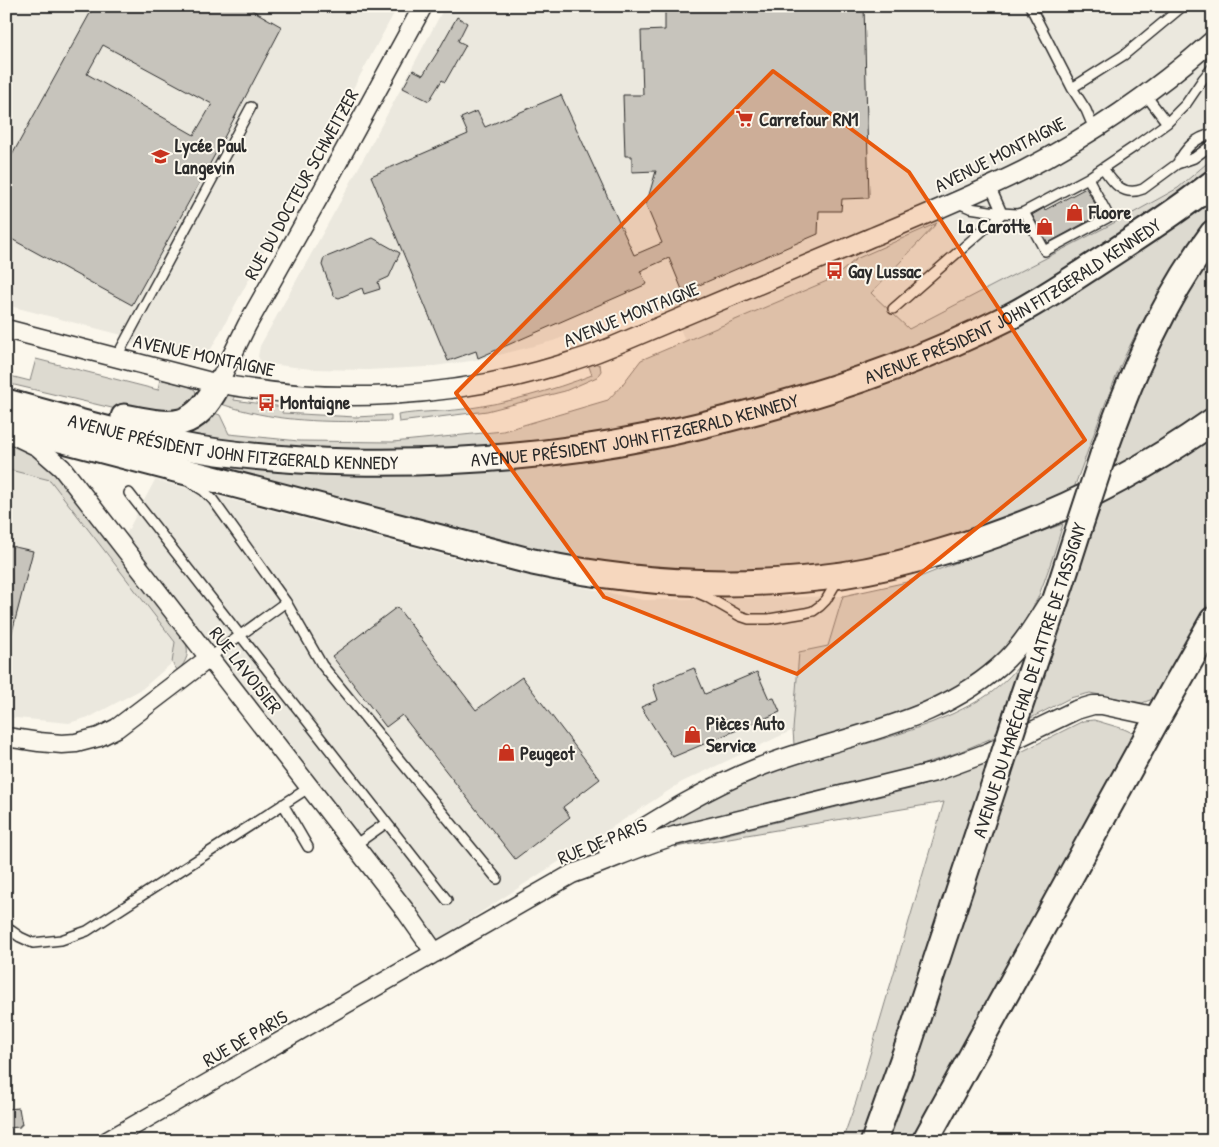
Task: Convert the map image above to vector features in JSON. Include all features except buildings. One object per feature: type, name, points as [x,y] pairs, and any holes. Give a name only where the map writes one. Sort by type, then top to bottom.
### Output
[{"type":"main road","name":"AVENUE PRÉSIDENT JOHN FITZGERALD KENNEDY","points":[[6,402],[121,432],[176,444],[234,454],[305,460],[403,462],[468,460],[563,450],[642,438],[702,426],[822,393],[902,364],[971,335],[1012,315],[1072,280],[1170,215],[1213,183]]},
{"type":"main road","name":"AVENUE DU MARÉCHAL DE LATTRE DE TASSIGNY","points":[[874,1141],[905,1054],[1114,422],[1152,333],[1173,294],[1213,233]]},
{"type":"main road","points":[[6,393],[114,416],[172,423],[195,415],[207,402],[218,384]]},
{"type":"main road","name":"AVENUE PRÉSIDENT JOHN FITZGERALD KENNEDY","points":[[6,425],[533,562],[599,575],[655,581],[740,582],[842,575],[930,555],[978,541],[1026,523],[1123,478],[1213,422]]},
{"type":"main road","points":[[925,1141],[1213,620]]},
{"type":"street","name":"RUE DU DOCTEUR SCHWEITZER","points":[[218,384],[247,325],[423,6]]},
{"type":"street","name":"AVENUE MONTAIGNE","points":[[6,329],[218,384],[306,394],[340,396],[387,395],[459,388],[523,375],[575,361],[625,342],[990,186],[1043,160],[1094,129],[1145,94],[1213,40]]},
{"type":"street","name":"RUE LAVOISIER","points":[[6,432],[38,447],[62,468],[408,913],[435,953]]},
{"type":"street","points":[[572,874],[647,825],[726,781],[793,755],[899,723],[931,711],[960,696],[986,678],[1012,654],[1061,584]]},
{"type":"street","points":[[6,737],[62,744],[76,743],[99,737],[118,728],[209,658]]},
{"type":"street","name":"RUE DE PARIS","points":[[108,1141],[572,874],[655,841],[934,772],[989,752],[1085,706],[1102,705],[1158,717]]},
{"type":"lane","points":[[1030,6],[1072,88],[1086,110],[1094,129]]},
{"type":"lane","points":[[1072,88],[1124,56],[1183,6]]},
{"type":"lane","points":[[956,202],[970,208],[1002,213],[1017,214],[1024,212],[1088,178],[1167,123],[1186,104],[1213,67]]},
{"type":"lane","points":[[1145,94],[1167,123]]},
{"type":"lane","points":[[116,358],[251,107]]},
{"type":"lane","points":[[1177,164],[1190,145],[1202,136],[1213,134]]},
{"type":"lane","points":[[1103,168],[1116,186],[1135,191],[1143,189],[1177,164],[1194,158],[1213,144]]},
{"type":"lane","points":[[1024,212],[1045,251],[1085,230],[1109,217],[1088,178]]},
{"type":"lane","points":[[990,186],[1002,213]]},
{"type":"lane","points":[[893,309],[1002,213]]},
{"type":"lane","points":[[158,465],[204,491],[212,500],[286,602],[322,665],[497,879]]},
{"type":"lane","points":[[129,493],[447,900]]},
{"type":"lane","points":[[655,581],[690,589],[708,597],[740,616],[759,620],[813,611],[826,600],[842,575]]},
{"type":"lane","points":[[209,658],[286,602]]},
{"type":"lane","points":[[6,927],[33,943],[61,940],[87,931],[310,787]]},
{"type":"lane","points":[[283,804],[308,847]]},
{"type":"lane","points":[[354,845],[386,822]]},
{"type":"highlighted area","points":[[773,71],[909,172],[1085,440],[797,674],[604,597],[456,393]]},
{"type":"shaded area","name":"Lycée Paul Langevin","points":[[6,6],[398,6],[210,351],[187,359],[135,346],[122,335],[6,305]]},
{"type":"shaded area","points":[[445,6],[1213,6],[1213,158],[1178,188],[909,329],[706,396],[668,297],[553,341],[471,361],[427,367],[368,370],[311,369],[261,363],[258,356],[260,346],[344,195]]},
{"type":"shaded area","points":[[1213,158],[1213,171],[1165,208],[1006,306],[888,360],[812,384],[671,422],[506,447],[435,451],[299,450],[186,437],[208,411],[220,415],[229,434],[299,441],[393,442],[503,431],[608,400],[641,360],[834,278],[856,259],[937,223],[871,293],[909,329],[1178,188]]},
{"type":"shaded area","points":[[1213,196],[1213,215],[1192,241],[1174,268],[1140,326],[1125,357],[1074,488],[1004,522],[936,542],[857,561],[805,567],[678,572],[558,558],[185,462],[275,470],[784,416],[876,387],[948,358]]},
{"type":"shaded area","points":[[1213,253],[1213,409],[1164,441],[1112,469],[1131,412],[1170,320]]},
{"type":"shaded area","points":[[36,359],[158,390],[160,379],[188,386],[195,390],[197,398],[178,414],[116,409],[6,383],[6,375],[30,381]]},
{"type":"shaded area","points":[[588,364],[600,365],[601,371],[597,377],[565,391],[487,411],[399,422],[398,415],[456,410],[513,400],[545,391],[592,375]]},
{"type":"shaded area","points":[[228,394],[234,395],[234,400],[283,407],[282,413],[356,417],[391,415],[391,421],[320,421],[267,416],[217,402]]},
{"type":"shaded area","points":[[1213,437],[1213,595],[1162,689],[1153,699],[1142,703],[1090,693],[1070,698],[1027,720],[1102,504],[1132,488]]},
{"type":"shaded area","points":[[6,442],[29,451],[52,468],[185,640],[187,657],[178,671],[172,663],[175,642],[50,480],[6,469]]},
{"type":"shaded area","points":[[6,469],[50,480],[175,642],[172,663],[142,689],[92,716],[69,723],[6,717]]},
{"type":"shaded area","points":[[155,480],[497,569],[643,600],[843,596],[828,646],[799,652],[793,730],[682,782],[438,940],[126,534]]},
{"type":"shaded area","points":[[1063,524],[1036,601],[1014,636],[989,663],[962,684],[932,700],[899,714],[794,745],[793,730],[799,652],[828,646],[843,596],[907,582],[983,552]]},
{"type":"shaded area","points":[[1024,660],[999,735],[959,752],[904,771],[666,831],[663,824],[754,778],[786,766],[912,730],[952,714],[992,692]]},
{"type":"shaded area","points":[[1094,720],[1124,729],[1139,736],[915,1141],[882,1141],[1015,755],[1083,721]]},
{"type":"shaded area","points":[[988,761],[940,915],[862,1141],[842,1141],[856,1102],[944,802],[675,847],[918,787]]},
{"type":"place","name":"Carrefour RN1","points":[[745,119]]},
{"type":"place","name":"Lycée Paul Langevin","points":[[161,156]]},
{"type":"place","name":"Floore","points":[[1075,212]]},
{"type":"place","name":"La Carotte","points":[[1045,226]]},
{"type":"place","name":"Gay Lussac","points":[[834,271]]},
{"type":"place","name":"Montaigne","points":[[266,402]]},
{"type":"place","name":"Pièces Auto Service","points":[[692,734]]},
{"type":"place","name":"Peugeot","points":[[506,753]]}]
